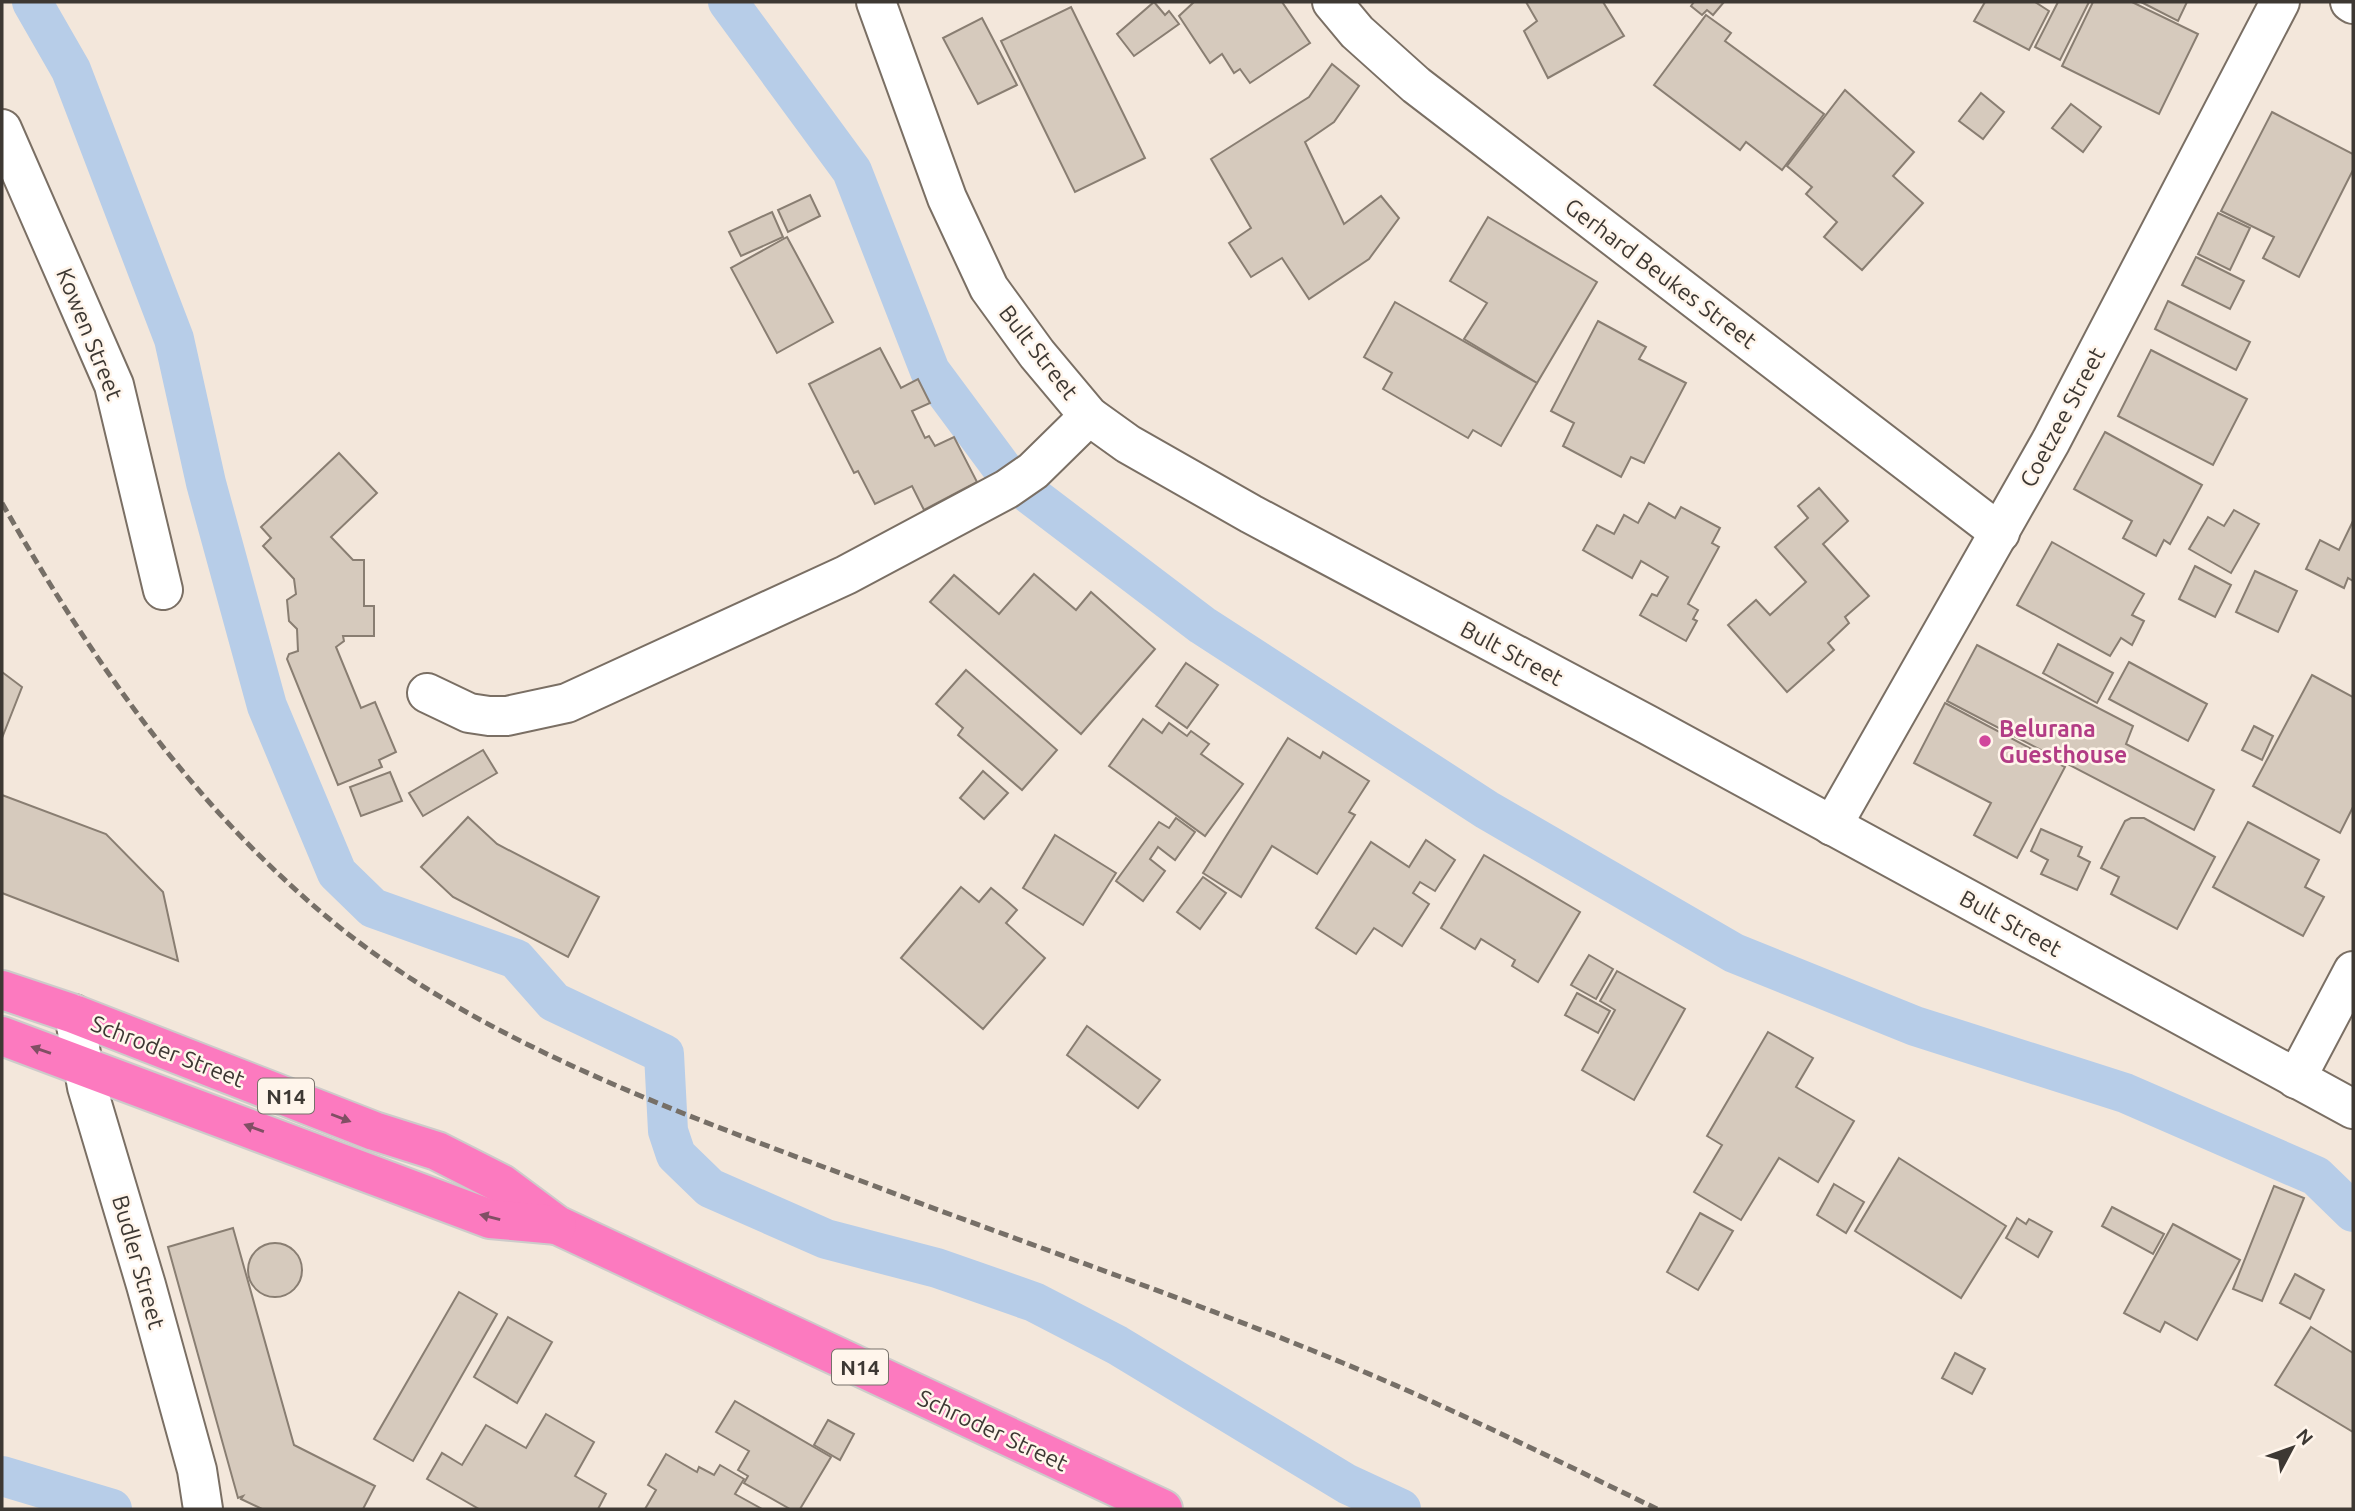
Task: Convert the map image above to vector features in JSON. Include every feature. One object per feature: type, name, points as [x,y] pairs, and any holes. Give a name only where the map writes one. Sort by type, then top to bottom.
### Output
[{"type":"highway","name":"Schroder Street","points":[[2,990],[74,1014],[374,1131],[437,1151],[502,1184],[557,1225],[1163,1509]]},
{"type":"highway","name":"Schroder Street","points":[[2,1036],[490,1219],[557,1225]]},
{"type":"street","name":"Bult Street","points":[[876,2],[947,198],[989,288],[1037,354],[1089,416],[1128,444],[1251,514],[2353,1109]]},
{"type":"street","name":"Gerhard Beukes Street","points":[[1332,2],[1357,32],[1416,85],[2000,533]]},
{"type":"street","name":"Coetzee Street","points":[[1832,826],[2000,533],[2280,2]]},
{"type":"street","name":"Kowen Street","points":[[2,129],[114,385],[163,590]]},
{"type":"street","points":[[427,693],[468,713],[489,716],[507,716],[567,703],[846,575],[1020,480],[1089,416]]},
{"type":"street","points":[[2296,1079],[2353,971]]},
{"type":"street","name":"Budler Street","points":[[74,1014],[82,1064],[197,1470],[203,1509]]},
{"type":"building","points":[[1154,2],[1165,15],[1169,11],[1179,24],[1134,56],[1117,34]]},
{"type":"building","points":[[1194,2],[1282,2],[1310,43],[1250,83],[1240,69],[1234,73],[1222,54],[1210,63],[1179,16]]},
{"type":"building","points":[[1526,2],[1603,2],[1624,36],[1548,78],[1524,31],[1537,21]]},
{"type":"building","points":[[1694,2],[1724,2],[1713,15],[1707,10],[1702,15],[1691,6]]},
{"type":"building","points":[[1985,2],[2035,2],[2049,11],[2029,50],[1974,21]]},
{"type":"building","points":[[2058,2],[2089,2],[2060,60],[2035,47]]},
{"type":"building","points":[[2093,2],[2132,2],[2198,34],[2159,114],[2062,66]]},
{"type":"building","points":[[2141,2],[2187,2],[2178,21]]},
{"type":"building","points":[[1071,7],[1145,158],[1075,192],[1001,41]]},
{"type":"building","points":[[1706,15],[1731,33],[1725,41],[1824,114],[1782,170],[1746,142],[1740,150],[1654,85]]},
{"type":"building","points":[[982,18],[1017,85],[978,104],[943,38]]},
{"type":"building","points":[[1332,64],[1359,86],[1334,122],[1305,142],[1344,224],[1381,196],[1399,218],[1369,259],[1309,299],[1282,258],[1251,277],[1229,243],[1251,228],[1211,159],[1309,97]]},
{"type":"building","points":[[1845,90],[1914,152],[1893,176],[1923,203],[1862,270],[1824,237],[1837,222],[1806,194],[1812,187],[1787,166]]},
{"type":"building","points":[[1981,93],[2004,112],[1983,139],[1959,121]]},
{"type":"building","points":[[2071,104],[2101,127],[2083,152],[2052,128]]},
{"type":"building","points":[[2272,112],[2353,154],[2353,170],[2299,277],[2263,258],[2274,237],[2221,211]]},
{"type":"building","points":[[810,195],[820,216],[788,232],[778,210]]},
{"type":"building","points":[[772,212],[783,237],[741,256],[729,232]]},
{"type":"building","points":[[2218,213],[2250,228],[2230,270],[2198,254]]},
{"type":"building","points":[[1488,217],[1597,282],[1537,383],[1464,339],[1487,303],[1450,281]]},
{"type":"building","points":[[787,237],[833,322],[777,353],[731,268]]},
{"type":"building","points":[[2196,257],[2244,281],[2230,309],[2182,285]]},
{"type":"building","points":[[2168,301],[2250,342],[2236,370],[2155,329]]},
{"type":"building","points":[[1395,302],[1537,383],[1501,446],[1473,430],[1468,438],[1383,389],[1392,373],[1364,357]]},
{"type":"building","points":[[1598,321],[1646,347],[1639,359],[1686,383],[1644,463],[1631,457],[1621,477],[1563,446],[1574,423],[1551,411]]},
{"type":"building","points":[[880,348],[901,388],[918,379],[930,403],[912,411],[925,438],[929,436],[935,446],[954,437],[977,482],[924,510],[912,486],[875,504],[858,471],[854,473],[809,384]]},
{"type":"building","points":[[2151,350],[2247,399],[2213,465],[2118,416]]},
{"type":"building","points":[[2105,432],[2202,485],[2170,544],[2164,540],[2156,556],[2123,538],[2132,521],[2074,489]]},
{"type":"building","points":[[339,453],[377,493],[331,537],[353,560],[364,560],[364,606],[374,606],[374,636],[343,636],[344,641],[336,647],[361,708],[375,702],[396,752],[379,760],[382,767],[338,785],[287,659],[289,654],[298,651],[297,629],[289,621],[287,600],[296,594],[294,579],[263,546],[271,538],[261,527]]},
{"type":"building","points":[[1819,488],[1848,521],[1823,544],[1869,596],[1845,617],[1849,623],[1828,643],[1834,650],[1787,692],[1728,625],[1756,600],[1770,615],[1806,582],[1775,547],[1808,518],[1798,506]]},
{"type":"building","points":[[1649,503],[1675,518],[1681,507],[1720,528],[1712,543],[1719,547],[1688,604],[1698,610],[1693,619],[1697,621],[1686,641],[1640,615],[1652,594],[1657,596],[1668,577],[1641,561],[1632,578],[1583,550],[1597,525],[1614,534],[1624,515],[1638,523]]},
{"type":"building","points":[[2234,510],[2259,524],[2231,573],[2189,549],[2208,517],[2224,526]]},
{"type":"building","points":[[2353,521],[2353,581],[2348,578],[2344,588],[2306,569],[2320,540],[2339,550]]},
{"type":"building","points":[[2052,542],[2144,594],[2132,615],[2144,621],[2132,645],[2121,638],[2110,656],[2017,605]]},
{"type":"building","points":[[2195,566],[2231,585],[2215,617],[2179,599]]},
{"type":"building","points":[[2255,571],[2297,591],[2278,632],[2236,612]]},
{"type":"building","points":[[1034,574],[1076,610],[1091,592],[1155,649],[1081,734],[930,602],[954,575],[999,614]]},
{"type":"building","points":[[2058,644],[2113,673],[2097,703],[2043,673]]},
{"type":"building","points":[[1977,645],[2133,726],[2126,744],[2214,790],[2194,830],[1947,701]]},
{"type":"building","points":[[2129,662],[2207,704],[2188,741],[2109,699]]},
{"type":"building","points":[[1186,663],[1218,685],[1187,728],[1156,706]]},
{"type":"building","points":[[966,670],[1057,750],[1022,790],[958,735],[963,728],[936,704]]},
{"type":"building","points":[[2,672],[22,687],[2,738]]},
{"type":"building","points":[[2312,675],[2353,697],[2353,807],[2340,833],[2253,786]]},
{"type":"building","points":[[1945,703],[2065,767],[2017,858],[1974,835],[1991,803],[1914,763]]},
{"type":"building","points":[[1143,719],[1162,733],[1169,723],[1187,736],[1191,731],[1209,744],[1201,754],[1243,784],[1205,836],[1109,766]]},
{"type":"building","points":[[2254,726],[2273,736],[2262,760],[2242,750]]},
{"type":"building","points":[[1288,738],[1320,758],[1323,752],[1369,781],[1349,812],[1355,815],[1317,874],[1272,846],[1241,897],[1203,873]]},
{"type":"building","points":[[483,750],[497,773],[423,816],[409,793]]},
{"type":"building","points":[[983,771],[1008,793],[984,819],[960,798]]},
{"type":"building","points":[[390,772],[402,801],[361,816],[350,787]]},
{"type":"building","points":[[2,795],[106,834],[163,892],[178,961],[2,893]]},
{"type":"building","points":[[468,817],[497,844],[599,897],[568,957],[453,897],[421,867]]},
{"type":"building","points":[[1176,818],[1195,832],[1175,860],[1158,847],[1150,859],[1165,871],[1143,901],[1116,881],[1159,822],[1169,828]]},
{"type":"building","points":[[2144,818],[2215,857],[2177,929],[2111,894],[2119,877],[2101,868],[2125,821]]},
{"type":"building","points":[[2248,822],[2319,860],[2305,887],[2324,897],[2303,936],[2213,887]]},
{"type":"building","points":[[2041,829],[2082,847],[2078,856],[2090,862],[2077,890],[2041,874],[2048,860],[2031,851]]},
{"type":"building","points":[[1055,835],[1116,873],[1083,925],[1023,888]]},
{"type":"building","points":[[1426,840],[1455,860],[1435,891],[1420,882],[1413,893],[1429,904],[1402,946],[1374,928],[1356,954],[1316,928],[1371,842],[1409,867]]},
{"type":"building","points":[[1484,855],[1580,912],[1538,982],[1512,966],[1515,960],[1481,939],[1475,949],[1441,928]]},
{"type":"building","points":[[1203,877],[1226,893],[1200,929],[1177,912]]},
{"type":"building","points":[[961,887],[979,902],[991,888],[1008,902],[1017,910],[1006,923],[1045,958],[983,1029],[901,958]]},
{"type":"building","points":[[1589,955],[1613,969],[1596,999],[1571,985]]},
{"type":"building","points":[[1617,971],[1685,1009],[1634,1100],[1582,1070],[1615,1010],[1600,1001]]},
{"type":"building","points":[[1577,993],[1610,1011],[1598,1033],[1565,1015]]},
{"type":"building","points":[[1087,1026],[1160,1080],[1138,1108],[1067,1055]]},
{"type":"building","points":[[1768,1032],[1813,1058],[1796,1087],[1854,1121],[1818,1182],[1779,1158],[1741,1220],[1694,1192],[1722,1145],[1707,1136]]},
{"type":"building","points":[[1899,1158],[2006,1226],[1961,1298],[1855,1231]]},
{"type":"building","points":[[1834,1184],[1864,1202],[1846,1233],[1817,1215]]},
{"type":"building","points":[[2274,1186],[2304,1198],[2262,1301],[2233,1289]]},
{"type":"building","points":[[2112,1207],[2164,1234],[2153,1254],[2102,1226]]},
{"type":"building","points":[[1700,1213],[1733,1231],[1698,1290],[1667,1272]]},
{"type":"building","points":[[2017,1218],[2026,1224],[2029,1219],[2052,1232],[2038,1257],[2006,1238]]},
{"type":"building","points":[[2173,1224],[2240,1260],[2197,1340],[2165,1322],[2160,1332],[2124,1313]]},
{"type":"building","points":[[233,1228],[294,1445],[375,1486],[363,1509],[262,1509],[241,1499],[243,1496],[238,1498],[168,1247]]},
{"type":"building","points":[[275,1243],[294,1251],[302,1270],[294,1289],[275,1297],[256,1289],[248,1270],[256,1251]]},
{"type":"building","points":[[2295,1274],[2324,1290],[2310,1319],[2280,1303]]},
{"type":"building","points":[[459,1292],[497,1314],[413,1461],[374,1439]]},
{"type":"building","points":[[508,1317],[552,1342],[517,1403],[474,1377]]},
{"type":"building","points":[[2311,1327],[2353,1353],[2353,1432],[2275,1385]]},
{"type":"building","points":[[1955,1353],[1985,1369],[1972,1394],[1942,1378]]},
{"type":"building","points":[[735,1401],[831,1457],[800,1509],[790,1509],[744,1483],[748,1476],[738,1470],[749,1451],[716,1432]]},
{"type":"building","points":[[546,1414],[594,1442],[575,1476],[606,1494],[598,1509],[479,1509],[427,1479],[442,1453],[462,1465],[486,1425],[526,1448]]},
{"type":"building","points":[[828,1420],[854,1434],[840,1460],[814,1445]]},
{"type":"building","points":[[666,1454],[697,1472],[699,1467],[714,1475],[720,1465],[744,1479],[735,1494],[762,1509],[645,1509],[656,1490],[648,1485]]},
{"type":"waterway","points":[[32,2],[71,70],[174,339],[206,483],[267,706],[337,873],[373,908],[516,959],[554,1002],[664,1054],[668,1131],[676,1155],[710,1188],[826,1239],[937,1268],[1034,1302],[1117,1345],[1347,1484],[1401,1509]]},
{"type":"waterway","points":[[728,2],[852,171],[930,371],[1011,480],[1202,625],[1487,810],[1734,953],[1915,1026],[2125,1093],[2316,1176],[2353,1212]]},
{"type":"waterway","points":[[2,1476],[112,1509]]},
{"type":"railway","points":[[2,503],[70,616],[107,671],[146,725],[230,825],[277,873],[327,917],[390,965],[459,1008],[531,1046],[682,1113],[1220,1314],[1343,1363],[1468,1418],[1657,1509]]},
{"type":"place","name":"Belurana Guesthouse","points":[[1985,741]]}]
